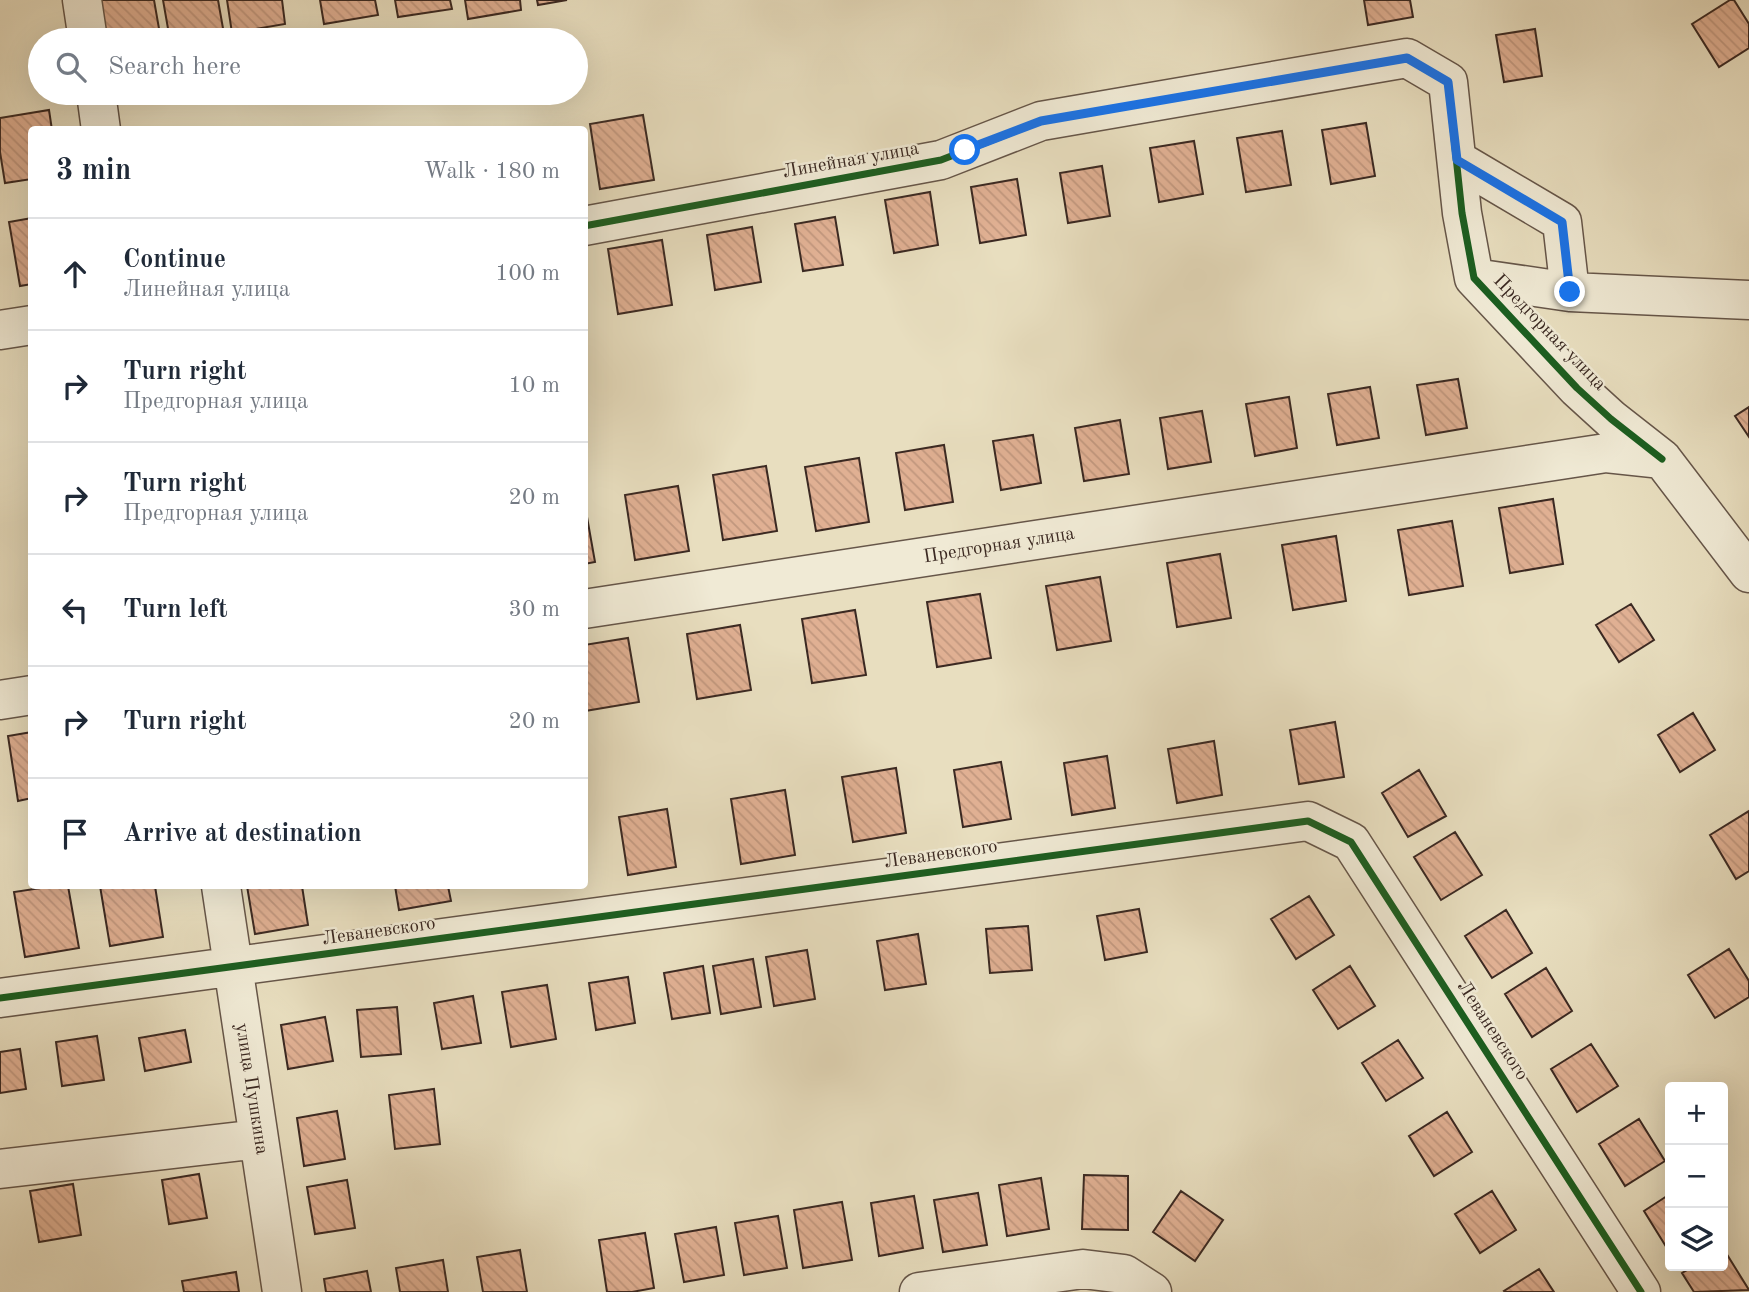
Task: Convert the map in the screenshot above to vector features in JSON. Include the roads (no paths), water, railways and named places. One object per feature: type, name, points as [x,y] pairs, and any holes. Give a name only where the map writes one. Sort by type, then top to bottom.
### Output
[{"type":"street","points":[[82,0],[86,28]]},
{"type":"street","name":"Предгорная улица","points":[[1407,58],[1448,82],[1462,213],[1474,278],[1577,388],[1662,459],[1746,561]]},
{"type":"street","name":"Линейная улица","points":[[588,225],[941,160],[1041,121],[1407,58]]},
{"type":"street","points":[[98,105],[100,126]]},
{"type":"street","points":[[1457,160],[1562,222],[1570,292]]},
{"type":"street","points":[[1474,278],[1570,292],[1749,300]]},
{"type":"street","points":[[0,330],[28,326]]},
{"type":"street","name":"Предгорная улица","points":[[588,608],[1606,453],[1662,459]]},
{"type":"street","points":[[0,700],[28,696]]},
{"type":"street","name":"Леваневского","points":[[0,998],[1308,821],[1351,842],[1641,1292]]},
{"type":"street","name":"улица Пушкина","points":[[221,889],[282,1292]]},
{"type":"street","points":[[0,1169],[259,1139]]},
{"type":"street","points":[[919,1292],[1083,1269],[1124,1273],[1152,1292]]}]
